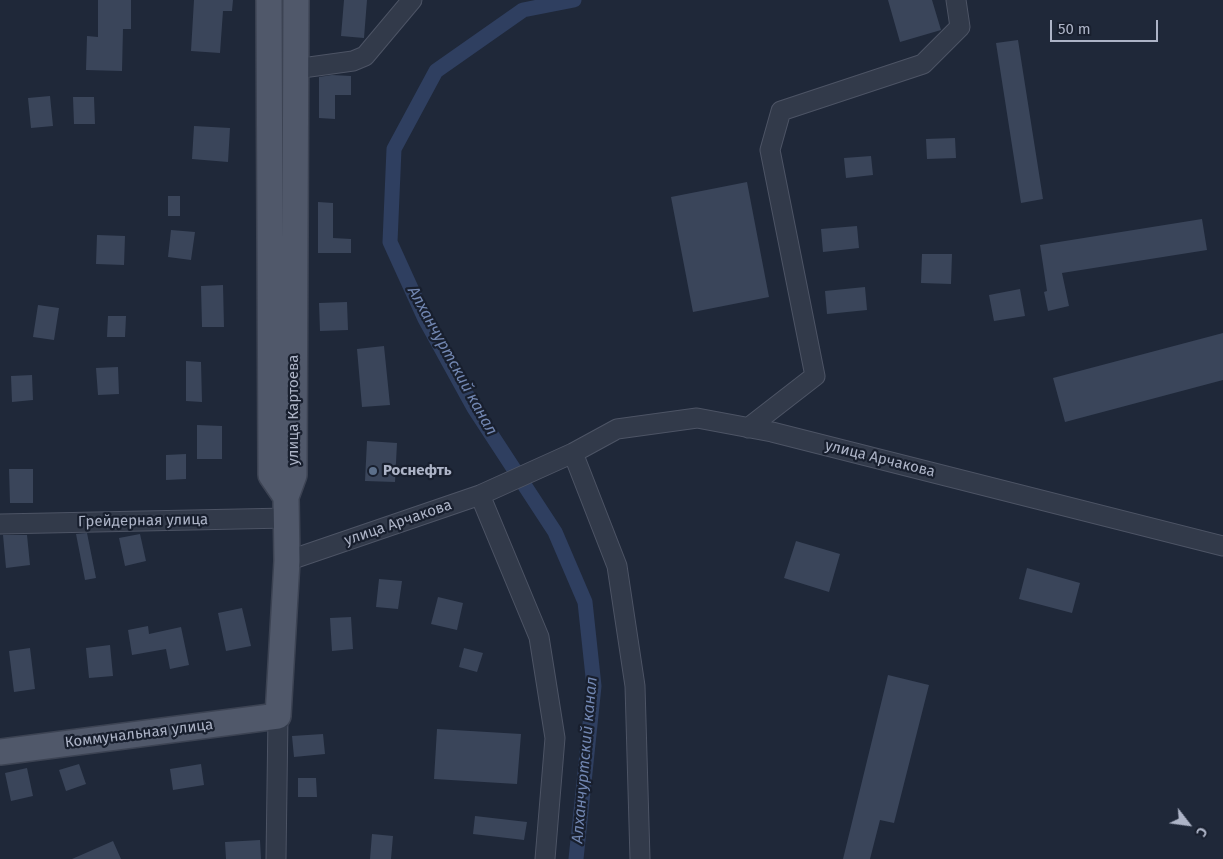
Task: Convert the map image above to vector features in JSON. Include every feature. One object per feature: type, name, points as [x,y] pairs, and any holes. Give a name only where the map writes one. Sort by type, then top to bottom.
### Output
[{"type":"main road","name":"улица Картоева","points":[[269,0],[271,475],[286,508]]},
{"type":"main road","name":"улица Картоева","points":[[286,508],[294,476],[296,0]]},
{"type":"main road","points":[[278,716],[288,562],[286,508]]},
{"type":"main road","name":"Коммунальная улица","points":[[0,752],[278,716]]},
{"type":"street","points":[[295,69],[354,61],[365,56],[412,0]]},
{"type":"street","points":[[748,428],[815,376],[770,150],[781,111],[923,64],[960,27],[956,0]]},
{"type":"street","name":"улица Арчакова","points":[[288,562],[480,495],[541,466],[574,453],[617,429],[697,418],[748,428],[1223,546]]},
{"type":"street","points":[[574,453],[617,566],[635,686],[640,859]]},
{"type":"street","points":[[480,495],[539,637],[555,738],[545,859]]},
{"type":"street","name":"Грейдерная улица","points":[[0,524],[286,508]]},
{"type":"street","points":[[276,859],[278,716]]},
{"type":"building","points":[[98,0],[131,0],[131,29],[123,29],[122,71],[86,70],[87,36],[98,37]]},
{"type":"building","points":[[194,0],[233,0],[232,11],[223,11],[220,53],[191,51]]},
{"type":"building","points":[[344,0],[367,0],[364,38],[341,36]]},
{"type":"building","points":[[888,0],[932,0],[941,30],[900,42]]},
{"type":"building","points":[[1018,40],[1043,199],[1021,203],[996,43]]},
{"type":"building","points":[[332,75],[351,76],[351,95],[335,95],[335,119],[319,118],[319,77]]},
{"type":"building","points":[[50,96],[53,126],[31,128],[28,98]]},
{"type":"building","points":[[73,97],[94,97],[95,124],[74,124]]},
{"type":"building","points":[[194,126],[230,128],[228,162],[192,159]]},
{"type":"building","points":[[955,138],[956,158],[927,159],[926,139]]},
{"type":"building","points":[[871,156],[873,175],[846,178],[844,158]]},
{"type":"building","points":[[747,182],[769,297],[693,312],[671,197]]},
{"type":"building","points":[[168,196],[180,196],[180,216],[168,216]]},
{"type":"building","points":[[318,202],[333,203],[333,238],[351,239],[351,253],[318,253]]},
{"type":"building","points":[[1202,219],[1207,250],[1062,273],[1069,306],[1048,311],[1044,292],[1047,291],[1040,245]]},
{"type":"building","points":[[857,226],[859,248],[823,252],[821,229]]},
{"type":"building","points":[[171,230],[195,232],[191,260],[168,257]]},
{"type":"building","points":[[97,235],[125,236],[124,265],[96,264]]},
{"type":"building","points":[[922,254],[952,254],[951,284],[921,283]]},
{"type":"building","points":[[223,285],[224,327],[202,327],[201,286]]},
{"type":"building","points":[[865,287],[867,310],[827,314],[825,291]]},
{"type":"building","points":[[1020,289],[1025,316],[994,321],[989,295]]},
{"type":"building","points":[[347,302],[348,330],[320,331],[319,303]]},
{"type":"building","points":[[38,305],[59,308],[54,340],[33,337]]},
{"type":"building","points":[[108,316],[126,316],[125,337],[107,337]]},
{"type":"building","points":[[1223,333],[1223,380],[1065,422],[1053,378]]},
{"type":"building","points":[[384,346],[390,405],[362,407],[357,349]]},
{"type":"building","points":[[186,361],[201,362],[202,402],[186,401]]},
{"type":"building","points":[[118,367],[119,394],[98,395],[96,368]]},
{"type":"building","points":[[32,375],[33,400],[12,402],[11,376]]},
{"type":"building","points":[[197,425],[222,426],[222,459],[197,459]]},
{"type":"building","points":[[367,441],[397,443],[395,482],[365,481]]},
{"type":"building","points":[[186,454],[186,479],[166,480],[166,455]]},
{"type":"building","points":[[9,469],[33,469],[33,503],[10,503]]},
{"type":"building","points":[[87,533],[96,578],[85,580],[76,534]]},
{"type":"building","points":[[140,534],[146,561],[125,566],[119,538]]},
{"type":"building","points":[[3,535],[27,535],[30,565],[6,568]]},
{"type":"building","points":[[796,541],[840,554],[829,592],[784,578]]},
{"type":"building","points":[[1027,568],[1080,583],[1072,613],[1019,599]]},
{"type":"building","points":[[379,579],[402,581],[398,609],[376,607]]},
{"type":"building","points":[[438,597],[463,603],[457,630],[431,624]]},
{"type":"building","points":[[242,608],[251,646],[226,651],[218,613]]},
{"type":"building","points":[[351,617],[353,649],[332,651],[330,618]]},
{"type":"building","points":[[148,626],[149,634],[181,627],[189,665],[170,669],[166,649],[132,655],[128,630]]},
{"type":"building","points":[[110,645],[113,676],[89,678],[86,648]]},
{"type":"building","points":[[30,648],[35,689],[14,692],[9,651]]},
{"type":"building","points":[[464,648],[483,653],[477,672],[459,667]]},
{"type":"building","points":[[888,675],[929,685],[894,823],[880,820],[870,859],[843,859]]},
{"type":"building","points":[[437,729],[521,734],[517,784],[434,779]]},
{"type":"building","points":[[323,734],[325,754],[294,757],[292,736]]},
{"type":"building","points":[[79,764],[86,784],[66,791],[59,770]]},
{"type":"building","points":[[201,764],[204,785],[173,790],[170,769]]},
{"type":"building","points":[[27,768],[33,796],[11,801],[5,773]]},
{"type":"building","points":[[298,778],[316,778],[317,797],[298,797]]},
{"type":"building","points":[[475,816],[527,822],[524,840],[473,834]]},
{"type":"building","points":[[372,834],[393,836],[391,859],[370,859]]},
{"type":"building","points":[[260,840],[261,859],[226,859],[225,842]]},
{"type":"building","points":[[113,841],[121,859],[72,859]]},
{"type":"waterway","name":"Алханчуртский канал","points":[[574,0],[523,10],[436,71],[394,149],[390,242],[425,319],[474,408],[555,532],[585,602],[594,686],[576,859]]},
{"type":"place","name":"Роснефть","points":[[373,471]]}]
